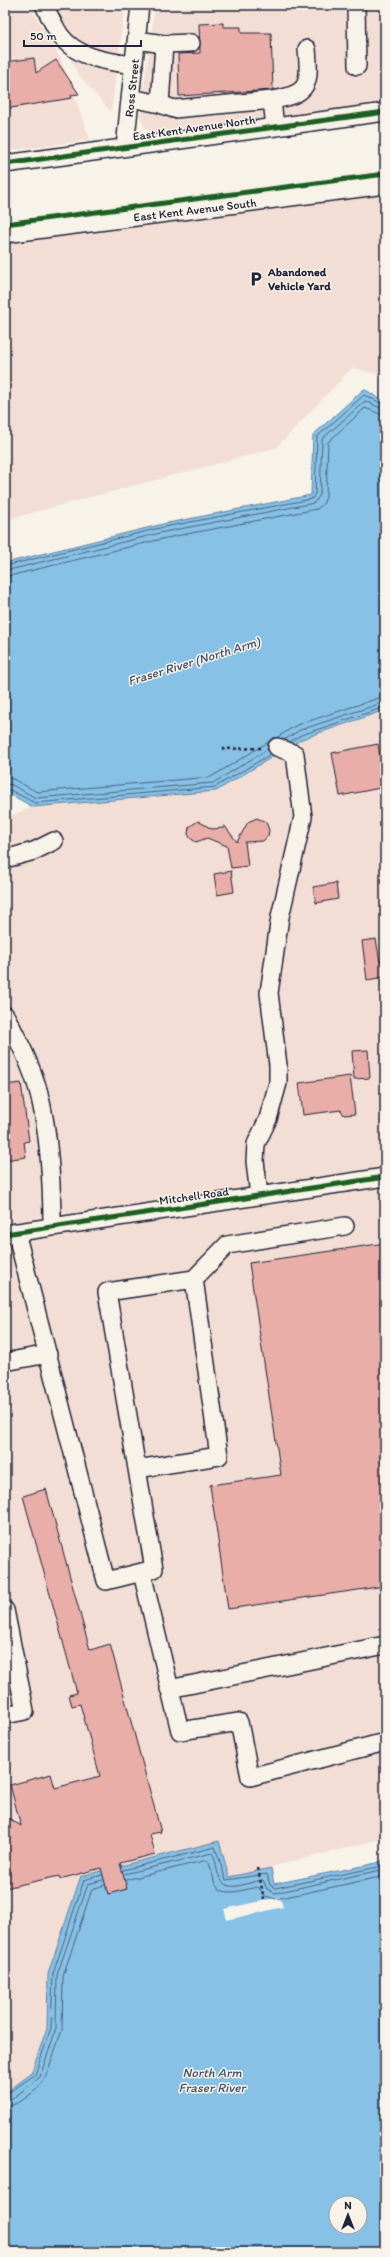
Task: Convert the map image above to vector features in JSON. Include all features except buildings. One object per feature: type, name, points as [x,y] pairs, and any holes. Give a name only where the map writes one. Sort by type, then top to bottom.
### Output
[{"type":"street","points":[[44,5],[60,35],[72,47],[104,61],[134,65]]},
{"type":"street","name":"Ross Street","points":[[125,147],[140,5]]},
{"type":"street","points":[[356,5],[357,66]]},
{"type":"street","points":[[137,40],[164,44],[191,43]]},
{"type":"street","points":[[160,104],[164,44]]},
{"type":"street","points":[[131,98],[160,104],[174,110],[272,100],[296,95],[308,84],[309,72],[307,49]]},
{"type":"street","points":[[272,100],[275,127]]},
{"type":"street","name":"East Kent Avenue North","points":[[5,164],[385,112]]},
{"type":"street","name":"East Kent Avenue South","points":[[5,234],[385,185]]},
{"type":"street","points":[[259,1196],[255,1161],[256,1144],[268,1119],[278,1083],[278,1065],[269,994],[280,917],[303,817],[295,754],[277,747]]},
{"type":"street","points":[[5,859],[34,850],[54,841]]},
{"type":"street","points":[[5,1015],[26,1056],[41,1101],[49,1154],[52,1227]]},
{"type":"street","name":"Mitchell Road","points":[[11,1233],[385,1178]]},
{"type":"street","points":[[11,1233],[48,1354],[106,1581],[154,1569],[107,1292],[194,1279],[227,1245],[345,1226]]},
{"type":"street","points":[[137,1469],[219,1456],[194,1279]]},
{"type":"street","points":[[5,1362],[48,1354]]},
{"type":"street","points":[[142,1573],[180,1731],[239,1722],[250,1777],[385,1742]]},
{"type":"street","points":[[5,1610],[25,1711],[5,1715]]},
{"type":"street","points":[[169,1689],[385,1645]]},
{"type":"path","points":[[222,749],[277,747]]},
{"type":"path","points":[[258,1868],[264,1900]]},
{"type":"shaded area","points":[[5,5],[29,5],[61,59],[90,140],[5,151]]},
{"type":"shaded area","points":[[44,5],[125,5],[111,112],[78,74]]},
{"type":"shaded area","points":[[155,5],[385,5],[385,104],[155,132],[149,131],[143,125],[140,115]]},
{"type":"shaded area","points":[[385,187],[385,376],[352,368],[276,448],[5,520],[5,231]]},
{"type":"shaded area","points":[[385,710],[385,1838],[229,1878],[219,1841],[48,1974],[47,2028],[31,2074],[5,2092],[5,818],[33,807],[216,791],[302,739]]},
{"type":"water","name":"Fraser River (North Arm)","points":[[364,389],[385,402],[385,710],[302,739],[216,791],[33,807],[8,793],[5,794],[5,563],[163,524],[311,495],[313,435]]},
{"type":"water","name":"North Arm Fraser River","points":[[219,1841],[229,1877],[271,1868],[274,1884],[377,1863],[385,1859],[385,2252],[5,2252],[5,2093],[31,2074],[47,2028],[48,1974],[81,1876]]},
{"type":"pier","points":[[280,1897],[283,1907],[227,1920],[224,1909]]},
{"type":"cycle path","points":[[5,164],[385,112]]},
{"type":"cycle path","points":[[5,224],[385,174]]},
{"type":"cycle path","points":[[5,1234],[385,1177]]},
{"type":"place","name":"Abandoned Vehicle Yard","points":[[256,279]]}]
